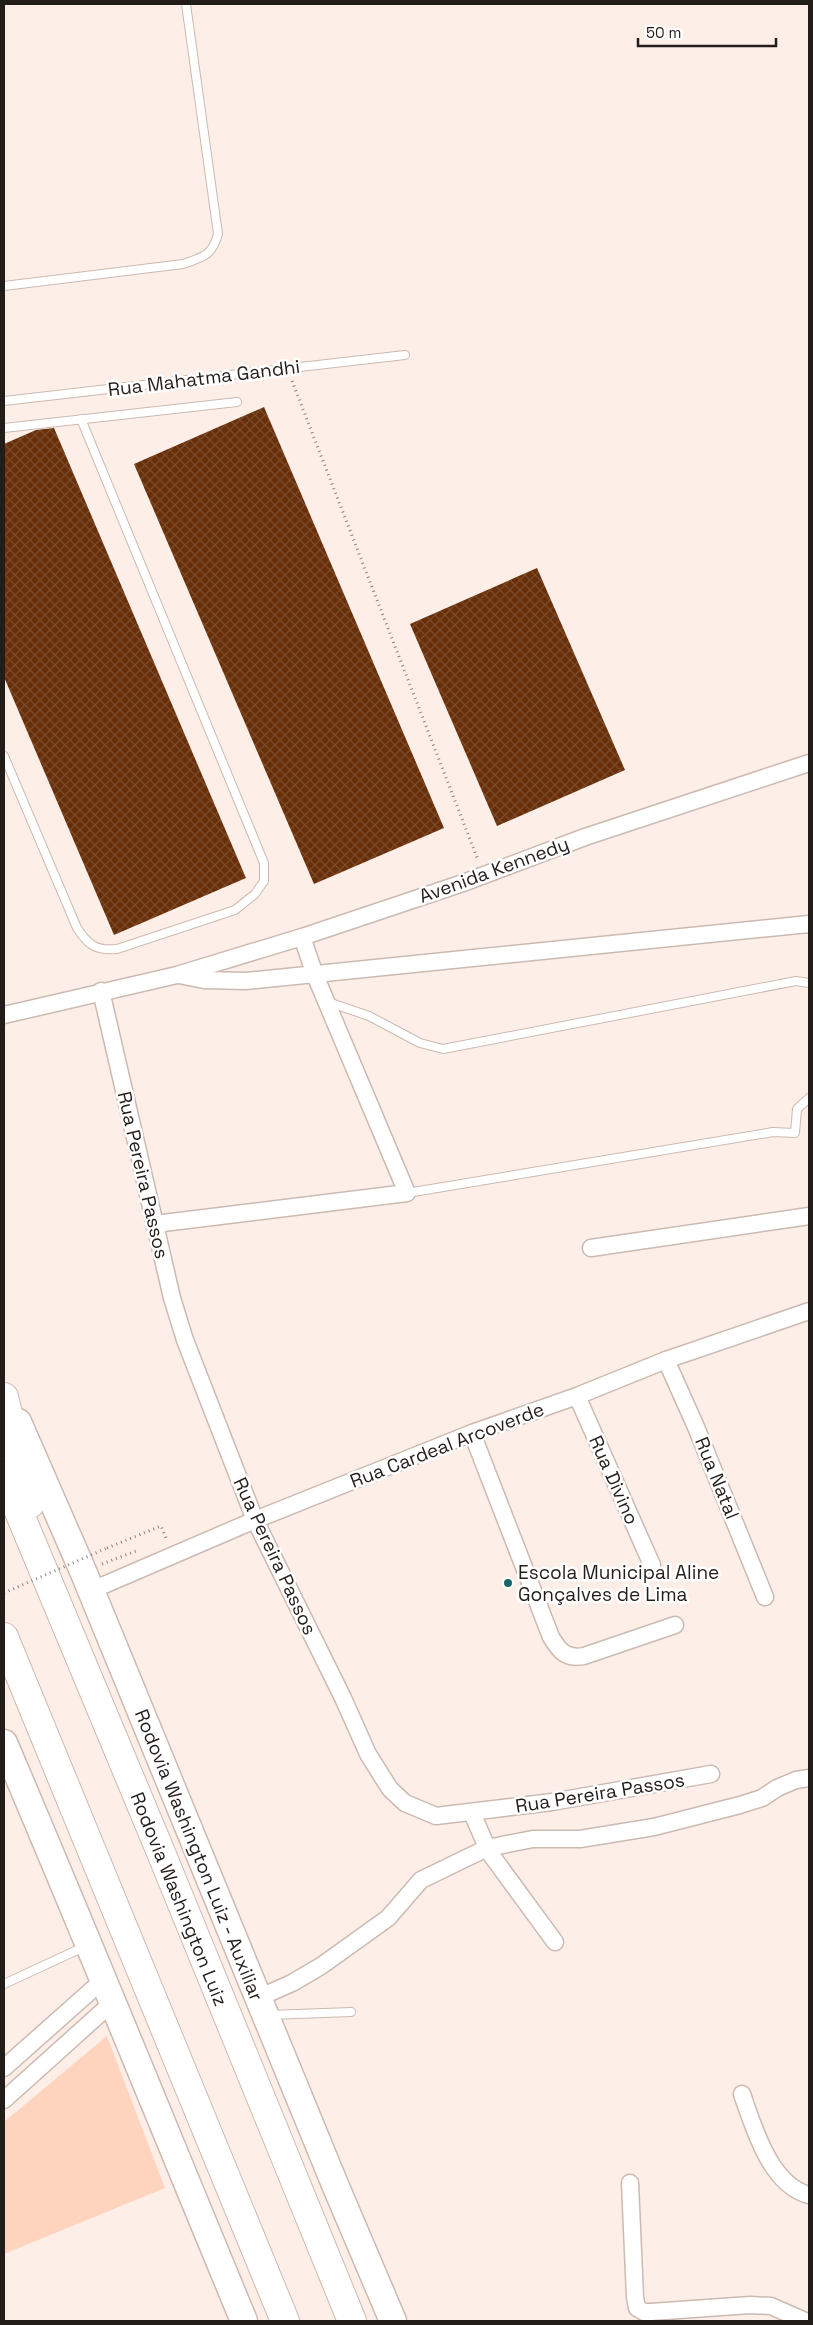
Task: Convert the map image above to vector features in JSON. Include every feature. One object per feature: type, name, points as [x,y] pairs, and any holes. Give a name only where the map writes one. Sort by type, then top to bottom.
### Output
[{"type":"highway","name":"Rodovia Washington Luiz - Auxiliar","points":[[4,1390],[86,1581],[393,2321]]},
{"type":"highway","points":[[4,1397],[50,1583]]},
{"type":"highway","name":"Rodovia Washington Luiz","points":[[4,1476],[50,1583],[352,2321]]},
{"type":"highway","points":[[4,1637],[286,2321]]},
{"type":"highway","points":[[4,1743],[90,1944],[244,2321]]},
{"type":"street","name":"Avenida Kennedy","points":[[4,1015],[177,975],[302,937],[484,875],[585,837],[809,763]]},
{"type":"street","name":"Avenida Kennedy","points":[[177,975],[225,981],[315,975],[809,924]]},
{"type":"street","points":[[155,1224],[407,1193],[315,975],[302,937]]},
{"type":"street","name":"Rua Pereira Passos","points":[[101,992],[172,1298],[184,1340],[255,1520],[343,1698],[368,1754],[390,1789],[405,1803],[436,1816],[552,1802],[711,1774]]},
{"type":"street","points":[[591,1248],[809,1216]]},
{"type":"street","name":"Rua Cardeal Arcoverde","points":[[86,1581],[255,1520],[666,1360],[809,1311]]},
{"type":"street","name":"Rua Natal","points":[[666,1360],[696,1427],[764,1597]]},
{"type":"street","name":"Rua Divino","points":[[577,1396],[652,1565]]},
{"type":"street","points":[[472,1434],[551,1637],[559,1650],[566,1656],[574,1658],[584,1656],[675,1625]]},
{"type":"street","points":[[262,2007],[388,1918],[421,1880],[487,1848],[533,1839],[580,1839],[654,1827],[740,1805],[762,1798],[777,1788],[796,1780],[809,1778]]},
{"type":"street","points":[[472,1813],[487,1848],[555,1942]]},
{"type":"street","points":[[4,2068],[108,1991]]},
{"type":"street","points":[[4,2100],[108,1991]]},
{"type":"street","points":[[742,2094],[759,2140],[781,2177],[799,2192],[809,2195]]},
{"type":"street","points":[[630,2183],[635,2297],[638,2308],[644,2312],[651,2312],[750,2305],[771,2306],[805,2321]]},
{"type":"lane","points":[[4,286],[184,264],[203,257],[214,249],[218,234],[186,4]]},
{"type":"lane","name":"Rua Mahatma Gandhi","points":[[4,401],[405,355]]},
{"type":"lane","points":[[4,428],[237,402]]},
{"type":"lane","points":[[4,756],[76,928],[94,948],[104,950],[117,949],[235,910],[255,894],[264,881],[264,863],[81,419]]},
{"type":"lane","points":[[326,1001],[369,1016],[420,1043],[442,1049],[796,981],[809,983]]},
{"type":"lane","points":[[407,1193],[774,1132],[795,1133],[797,1109],[809,1098]]},
{"type":"lane","points":[[4,1984],[90,1944]]},
{"type":"lane","points":[[262,2007],[351,2012]]},
{"type":"path","points":[[288,369],[484,875]]},
{"type":"path","points":[[4,1593],[161,1526],[166,1538],[157,1542]]},
{"type":"path","points":[[86,1581],[138,1550]]},
{"type":"shaded area","points":[[107,2036],[165,2188],[4,2254],[4,2122]]},
{"type":"building","points":[[264,407],[444,828],[314,884],[134,464]]},
{"type":"building","points":[[54,428],[246,878],[114,935],[4,677],[4,444],[36,430]]},
{"type":"building","points":[[537,568],[625,770],[497,826],[410,624]]},
{"type":"place","name":"Escola Municipal Aline Gonçalves de Lima","points":[[508,1583]]}]
